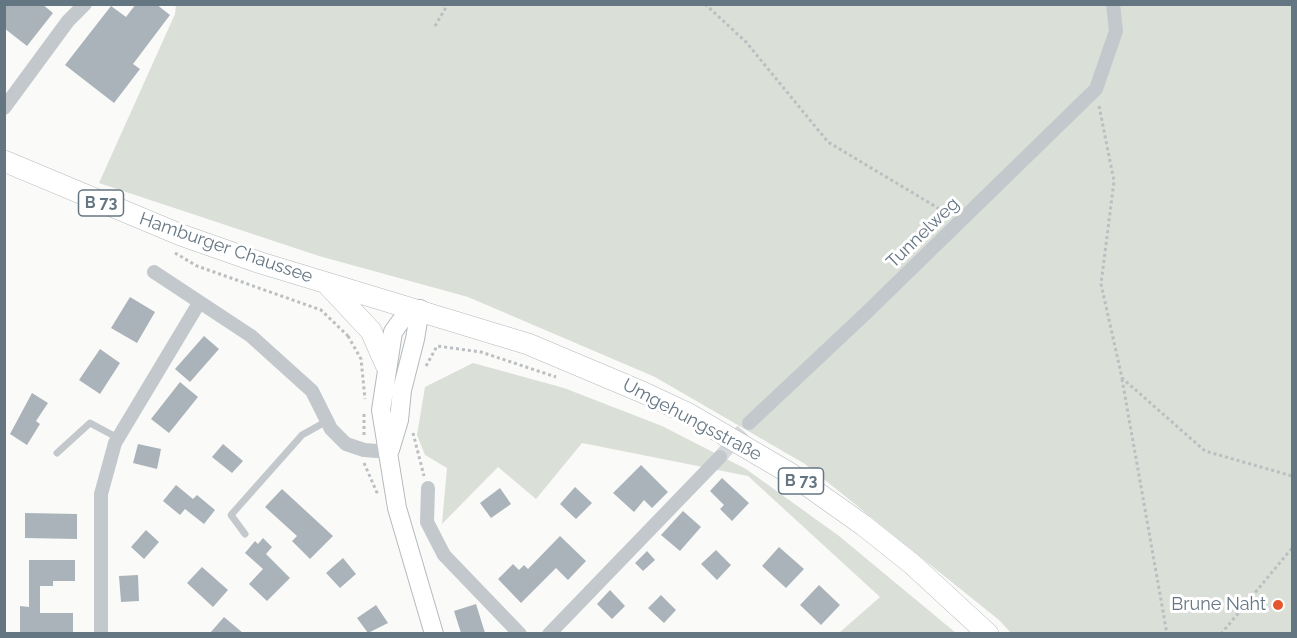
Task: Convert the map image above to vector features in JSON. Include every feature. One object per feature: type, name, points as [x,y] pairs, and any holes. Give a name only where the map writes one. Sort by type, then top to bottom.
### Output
[{"type":"main road","name":"Hamburger Chaussee","points":[[4,161],[181,236],[325,282],[420,309]]},
{"type":"main road","points":[[325,282],[371,331],[386,365]]},
{"type":"main road","name":"Umgehungsstraße","points":[[420,309],[528,344],[588,368],[689,414],[747,447],[863,525],[912,564],[988,633]]},
{"type":"street","points":[[4,108],[68,21],[85,4]]},
{"type":"street","name":"Tunnelweg","points":[[749,423],[1096,89],[1116,31],[1113,4]]},
{"type":"street","points":[[154,272],[251,336],[312,391],[327,421],[346,444],[364,450],[390,452]]},
{"type":"street","points":[[101,633],[101,494],[118,438],[199,303]]},
{"type":"street","points":[[420,309],[408,314],[396,326],[386,365],[381,410],[398,508],[434,633]]},
{"type":"street","points":[[390,452],[399,420],[402,390],[420,309]]},
{"type":"street","points":[[549,633],[720,457]]},
{"type":"street","points":[[428,488],[427,522],[444,555],[520,633]]},
{"type":"lane","points":[[245,534],[231,514],[302,435],[327,421]]},
{"type":"lane","points":[[57,453],[90,423],[118,438]]},
{"type":"path","points":[[435,26],[448,4]]},
{"type":"path","points":[[705,4],[746,42],[828,142],[960,222]]},
{"type":"path","points":[[1096,89],[1114,181],[1101,284],[1122,378],[1167,633]]},
{"type":"path","points":[[420,376],[437,346],[481,352],[566,381]]},
{"type":"path","points":[[1122,378],[1205,451],[1293,476]]},
{"type":"path","points":[[411,428],[428,488]]},
{"type":"path","points":[[1221,633],[1293,548]]},
{"type":"shaded area","points":[[176,5],[1292,5],[1292,633],[1011,633],[999,620],[805,464],[655,377],[468,297],[319,256],[99,183],[175,14]]},
{"type":"shaded area","points":[[473,363],[564,388],[662,426],[746,469],[839,536],[956,633],[839,633],[880,597],[748,476],[582,443],[536,499],[498,467],[442,524],[447,468],[425,455],[417,435],[425,387]]},
{"type":"building","points":[[4,4],[42,4],[53,13],[27,46],[4,28]]},
{"type":"building","points":[[136,4],[156,4],[170,15],[133,64],[140,69],[114,103],[65,65],[111,6],[126,17]]},
{"type":"building","points":[[130,297],[155,312],[137,343],[111,328]]},
{"type":"building","points":[[204,336],[219,349],[190,382],[175,369]]},
{"type":"building","points":[[100,349],[120,363],[100,394],[79,380]]},
{"type":"building","points":[[180,382],[198,397],[169,433],[151,419]]},
{"type":"building","points":[[32,393],[48,403],[36,421],[40,424],[27,445],[10,434]]},
{"type":"building","points":[[138,444],[161,449],[157,469],[133,463]]},
{"type":"building","points":[[223,444],[243,461],[232,473],[212,457]]},
{"type":"building","points":[[641,465],[668,492],[652,508],[644,500],[634,512],[613,493]]},
{"type":"building","points":[[722,478],[749,503],[732,521],[720,509],[724,505],[710,491]]},
{"type":"building","points":[[176,485],[193,499],[197,495],[215,510],[204,524],[185,509],[180,515],[163,501]]},
{"type":"building","points":[[575,487],[592,503],[576,519],[560,504]]},
{"type":"building","points":[[500,488],[511,504],[491,518],[480,503]]},
{"type":"building","points":[[282,489],[333,536],[310,559],[292,541],[297,536],[265,507]]},
{"type":"building","points":[[683,511],[701,527],[680,551],[661,535]]},
{"type":"building","points":[[25,513],[77,514],[77,539],[25,538]]},
{"type":"building","points":[[146,530],[159,542],[144,559],[131,547]]},
{"type":"building","points":[[560,536],[586,561],[568,580],[556,568],[521,603],[498,579],[513,564],[519,570],[524,565],[528,569]]},
{"type":"building","points":[[263,538],[272,547],[266,554],[290,578],[267,601],[249,584],[263,569],[245,553],[255,541],[258,544]]},
{"type":"building","points":[[779,547],[804,569],[786,588],[762,566]]},
{"type":"building","points":[[716,550],[731,565],[717,580],[701,564]]},
{"type":"building","points":[[647,551],[655,560],[643,571],[635,563]]},
{"type":"building","points":[[343,558],[356,574],[340,588],[326,573]]},
{"type":"building","points":[[29,560],[75,560],[75,581],[53,581],[53,586],[40,586],[40,613],[73,613],[73,633],[20,633],[20,606],[29,607]]},
{"type":"building","points":[[202,567],[228,590],[213,607],[187,583]]},
{"type":"building","points":[[138,575],[139,601],[121,602],[119,576]]},
{"type":"building","points":[[819,585],[840,605],[821,625],[800,605]]},
{"type":"building","points":[[610,590],[625,606],[612,619],[597,604]]},
{"type":"building","points":[[661,595],[676,610],[664,623],[648,608]]},
{"type":"building","points":[[476,604],[485,633],[461,633],[454,611]]},
{"type":"building","points":[[376,605],[388,623],[368,633],[357,618]]},
{"type":"building","points":[[224,617],[243,633],[210,633]]},
{"type":"tunnel","points":[[720,457],[749,423]]},
{"type":"place","name":"Brune Naht","points":[[1278,605]]}]
